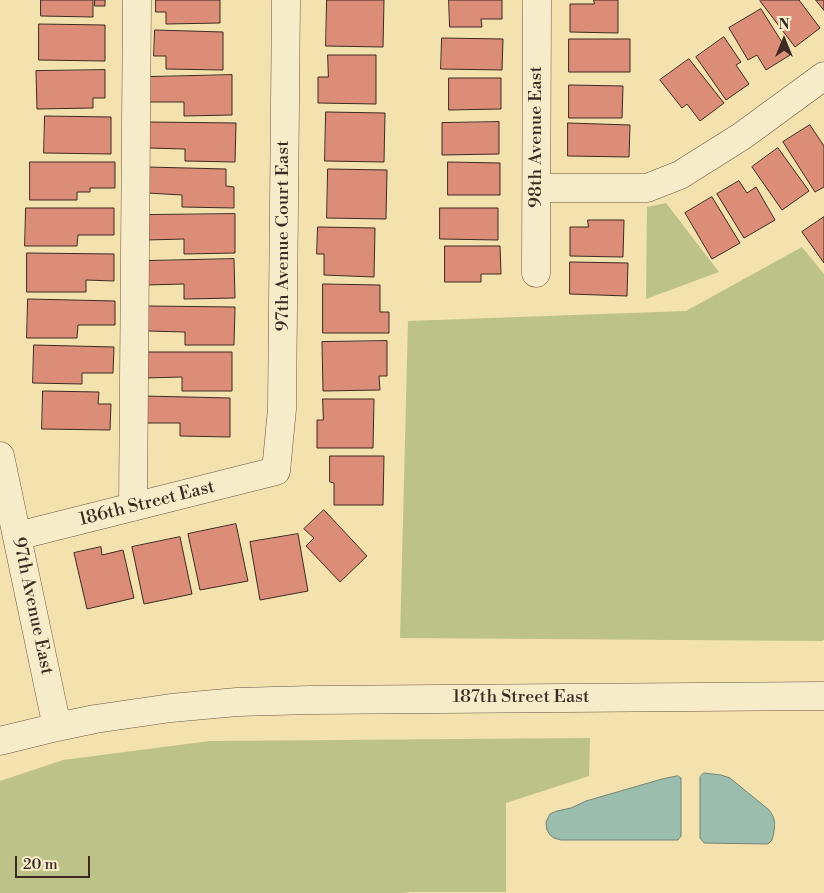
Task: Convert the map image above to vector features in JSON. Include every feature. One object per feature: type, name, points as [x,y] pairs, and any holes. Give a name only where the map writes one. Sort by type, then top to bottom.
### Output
[{"type":"street","points":[[133,507],[137,0]]},
{"type":"street","name":"97th Avenue Court East","points":[[276,471],[282,409],[286,0]]},
{"type":"street","name":"98th Avenue East","points":[[536,273],[537,0]]},
{"type":"street","points":[[536,188],[647,188],[680,175],[742,136],[823,80]]},
{"type":"street","name":"97th Avenue East","points":[[0,456],[57,727]]},
{"type":"street","name":"186th Street East","points":[[17,536],[276,471]]},
{"type":"street","name":"187th Street East","points":[[0,742],[95,719],[218,704],[311,700],[824,696]]},
{"type":"green space","points":[[666,203],[719,272],[646,299],[647,207]]},
{"type":"green space","points":[[802,247],[824,274],[823,641],[400,638],[408,321],[686,311]]},
{"type":"green space","points":[[590,738],[589,776],[506,803],[506,892],[0,893],[0,781],[63,760],[210,741]]},
{"type":"shaded area","points":[[704,773],[730,778],[772,813],[775,824],[774,832],[772,840],[768,844],[704,843],[700,838],[700,777]]},
{"type":"shaded area","points":[[678,776],[681,778],[681,836],[678,840],[561,840],[554,838],[547,830],[546,822],[550,814],[557,811],[662,779]]},
{"type":"building","points":[[41,0],[93,0],[93,17],[41,16]]},
{"type":"building","points":[[95,0],[105,0],[105,6],[95,6]]},
{"type":"building","points":[[156,0],[220,0],[220,23],[166,24],[166,12],[156,12]]},
{"type":"building","points":[[327,0],[384,0],[383,47],[326,46]]},
{"type":"building","points":[[449,0],[502,0],[502,19],[481,19],[482,27],[450,27]]},
{"type":"building","points":[[594,0],[618,0],[618,33],[570,32],[570,4],[594,4]]},
{"type":"building","points":[[761,0],[799,0],[820,28],[795,47]]},
{"type":"building","points":[[816,0],[824,0],[824,10]]},
{"type":"building","points":[[761,9],[790,55],[766,70],[757,55],[748,60],[729,28]]},
{"type":"building","points":[[39,24],[105,25],[105,61],[39,60]]},
{"type":"building","points":[[155,30],[223,32],[223,70],[166,69],[166,56],[154,56]]},
{"type":"building","points":[[724,37],[741,62],[736,65],[749,84],[726,100],[696,57]]},
{"type":"building","points":[[442,38],[503,39],[502,70],[441,69]]},
{"type":"building","points":[[569,39],[630,39],[630,72],[569,72]]},
{"type":"building","points":[[328,55],[376,55],[376,104],[318,103],[318,77],[328,77]]},
{"type":"building","points":[[689,59],[724,103],[700,121],[687,104],[682,108],[660,80]]},
{"type":"building","points":[[105,70],[105,98],[93,98],[93,108],[37,109],[36,71]]},
{"type":"building","points":[[232,75],[232,115],[184,116],[184,102],[149,102],[148,77]]},
{"type":"building","points":[[449,78],[501,78],[501,109],[449,110]]},
{"type":"building","points":[[569,85],[623,86],[622,118],[569,118]]},
{"type":"building","points":[[326,112],[385,113],[384,162],[325,161]]},
{"type":"building","points":[[45,116],[111,117],[111,154],[44,153]]},
{"type":"building","points":[[148,122],[236,123],[235,162],[185,161],[185,149],[148,148]]},
{"type":"building","points":[[499,122],[499,154],[442,155],[442,123]]},
{"type":"building","points":[[568,123],[630,125],[629,157],[568,156]]},
{"type":"building","points":[[810,125],[824,146],[824,187],[815,192],[783,142]]},
{"type":"building","points":[[778,148],[809,191],[782,210],[752,167]]},
{"type":"building","points":[[30,162],[115,162],[115,188],[90,188],[90,192],[77,192],[77,200],[30,200]]},
{"type":"building","points":[[448,162],[500,163],[500,195],[448,195]]},
{"type":"building","points":[[147,167],[226,169],[226,186],[234,187],[234,208],[182,207],[182,195],[147,193]]},
{"type":"building","points":[[328,169],[387,170],[386,219],[327,218]]},
{"type":"building","points":[[739,181],[747,193],[756,187],[775,220],[744,238],[717,194]]},
{"type":"building","points":[[712,197],[740,243],[712,259],[685,213]]},
{"type":"building","points":[[26,208],[114,208],[114,235],[78,235],[77,246],[25,246]]},
{"type":"building","points":[[440,208],[498,208],[498,240],[440,239]]},
{"type":"building","points":[[235,214],[235,253],[184,254],[184,239],[146,240],[146,215]]},
{"type":"building","points":[[824,217],[824,263],[802,232]]},
{"type":"building","points":[[588,220],[624,220],[623,257],[570,256],[570,227],[588,227]]},
{"type":"building","points":[[318,227],[375,228],[374,277],[324,275],[324,254],[317,254]]},
{"type":"building","points":[[445,246],[500,246],[501,274],[481,274],[481,282],[445,282]]},
{"type":"building","points":[[27,253],[114,254],[114,281],[86,280],[86,292],[27,292]]},
{"type":"building","points":[[234,259],[235,298],[184,299],[184,284],[146,285],[146,261]]},
{"type":"building","points":[[570,262],[628,263],[627,296],[570,294]]},
{"type":"building","points":[[323,284],[380,285],[380,312],[389,312],[389,333],[323,333]]},
{"type":"building","points":[[28,299],[115,301],[115,325],[78,325],[77,338],[27,338]]},
{"type":"building","points":[[148,306],[235,307],[234,345],[185,345],[185,332],[148,331]]},
{"type":"building","points":[[387,341],[387,376],[379,376],[380,390],[323,391],[322,342]]},
{"type":"building","points":[[34,345],[114,347],[113,373],[82,373],[82,384],[33,383]]},
{"type":"building","points":[[145,352],[232,352],[232,391],[182,391],[182,377],[145,378]]},
{"type":"building","points":[[43,391],[99,392],[98,404],[111,404],[110,430],[42,429]]},
{"type":"building","points":[[144,396],[230,398],[230,437],[180,436],[180,423],[144,423]]},
{"type":"building","points":[[323,399],[374,399],[373,448],[317,448],[317,420],[323,420]]},
{"type":"building","points":[[330,456],[384,456],[383,505],[334,505],[334,483],[330,482]]},
{"type":"building","points":[[324,510],[367,556],[340,582],[306,546],[314,538],[304,529]]},
{"type":"building","points":[[236,524],[248,581],[200,590],[188,534]]},
{"type":"building","points":[[298,534],[308,591],[260,600],[250,542]]},
{"type":"building","points":[[180,537],[192,594],[144,604],[132,547]]},
{"type":"building","points":[[101,547],[102,555],[123,550],[134,598],[87,609],[74,553]]}]
